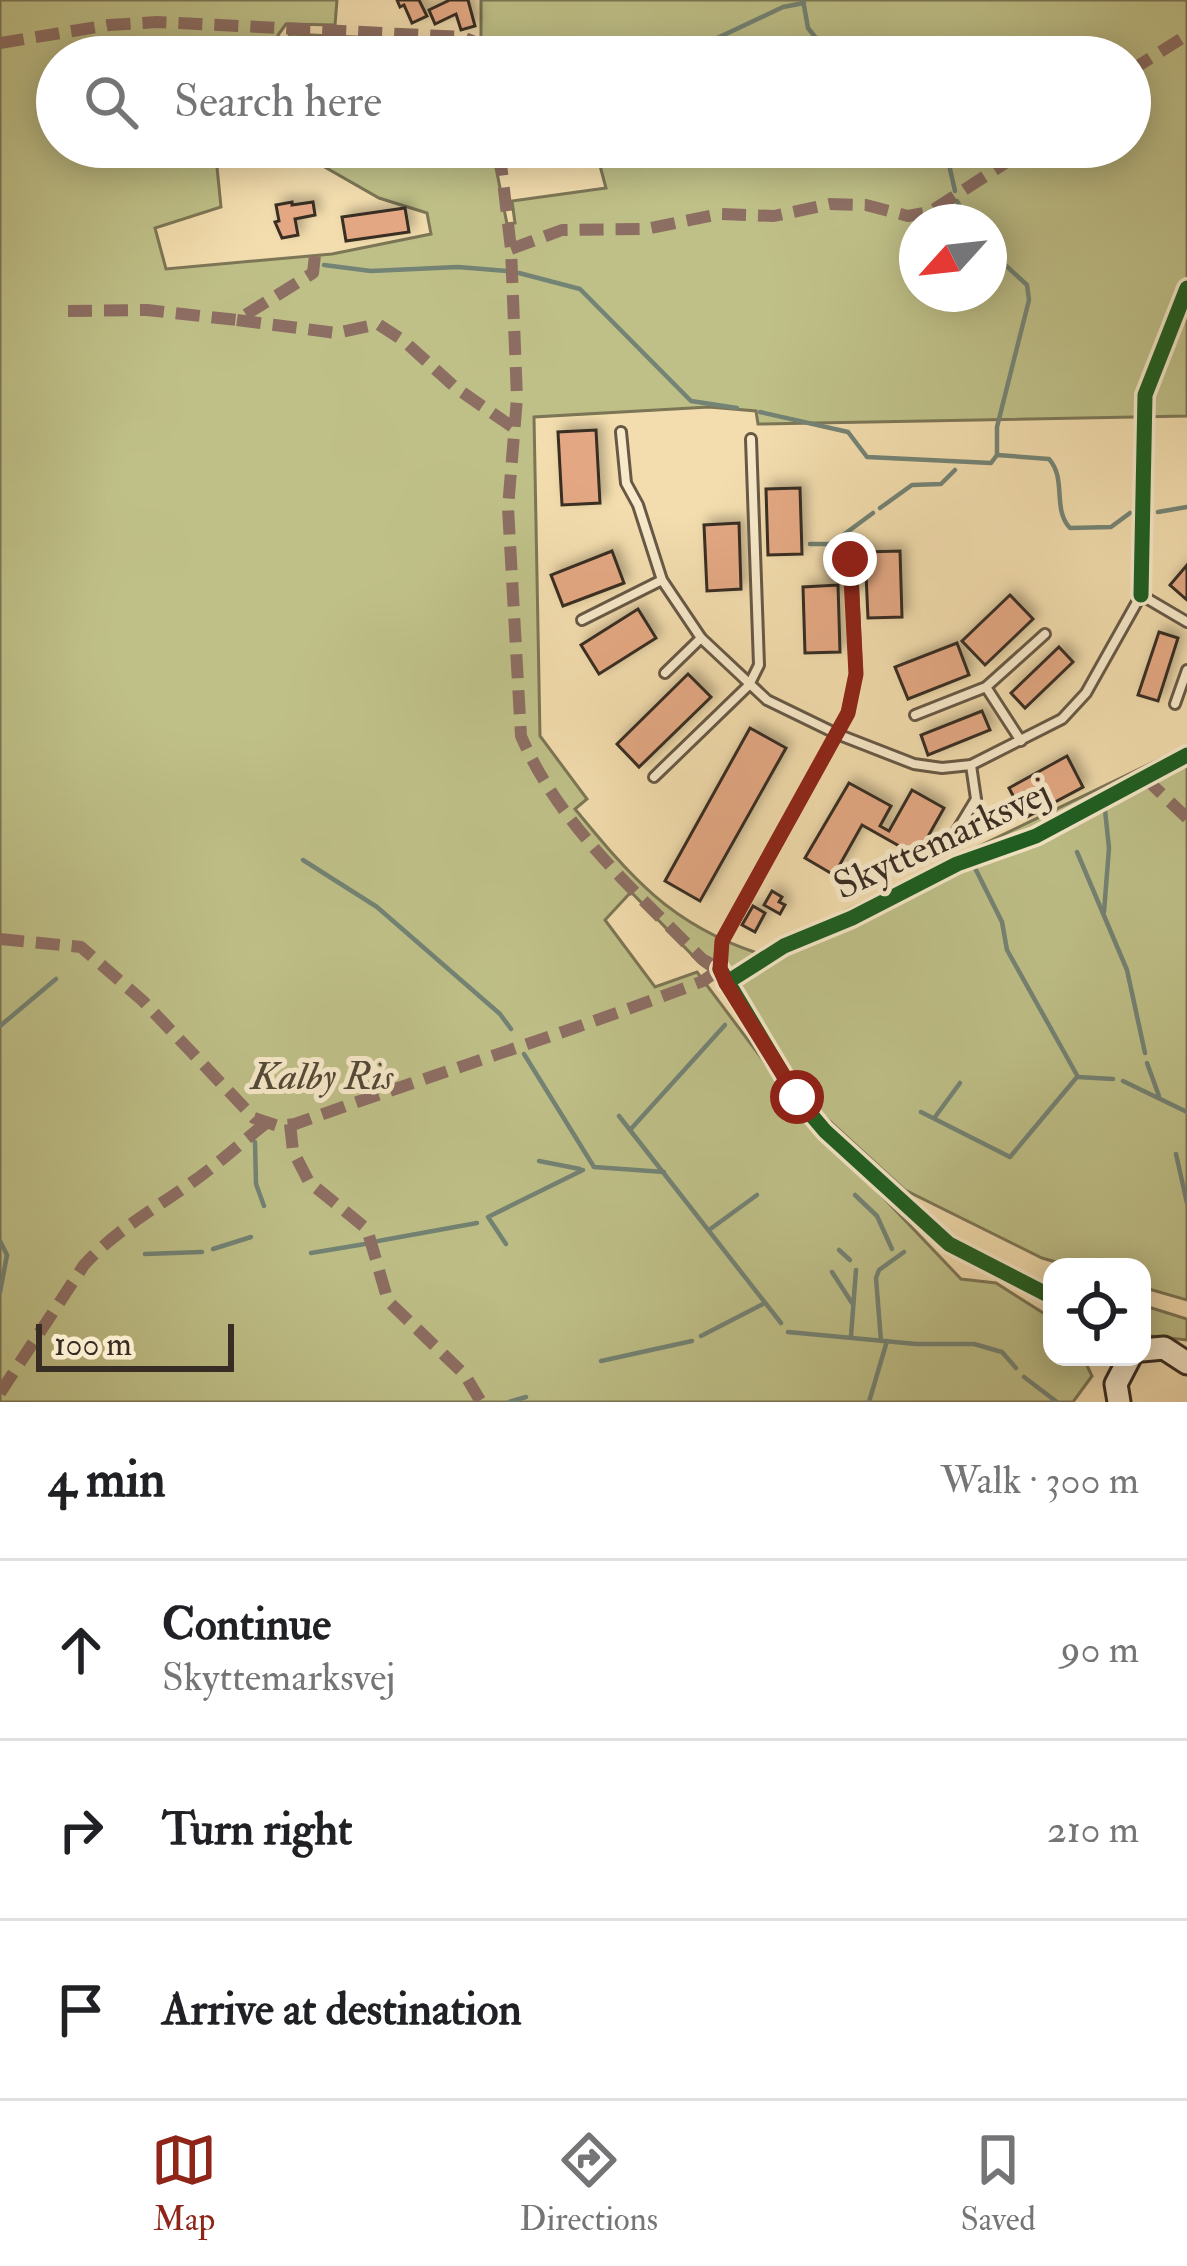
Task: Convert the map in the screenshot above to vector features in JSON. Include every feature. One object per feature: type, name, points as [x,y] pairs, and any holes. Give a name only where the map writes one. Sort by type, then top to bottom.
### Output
[{"type":"main road","points":[[1151,1349],[1184,1355]]},
{"type":"street","points":[[1141,595],[1145,395],[1187,288]]},
{"type":"street","name":"Skyttemarksvej","points":[[723,976],[957,864],[1036,836],[1187,754]]},
{"type":"street","points":[[723,976],[797,1097],[825,1131],[949,1244],[1043,1292]]},
{"type":"lane","points":[[621,432],[626,483],[662,580],[701,638],[767,700],[914,764],[971,765],[1062,718],[1086,693],[1141,595],[1187,622]]},
{"type":"lane","points":[[654,777],[749,685],[758,664],[751,439]]},
{"type":"lane","points":[[723,976],[722,941],[838,734],[854,695],[850,559]]},
{"type":"lane","points":[[582,620],[662,580]]},
{"type":"lane","points":[[915,715],[986,687],[1045,634]]},
{"type":"lane","points":[[664,673],[701,638]]},
{"type":"lane","points":[[1175,704],[1187,670]]},
{"type":"lane","points":[[986,687],[1021,741]]},
{"type":"lane","points":[[950,842],[976,799],[971,765]]},
{"type":"green space","name":"Kalby Ris","points":[[0,0],[337,0],[335,25],[286,24],[278,36],[36,36],[36,168],[217,168],[221,207],[155,228],[166,269],[332,254],[431,234],[427,213],[379,198],[326,168],[496,168],[507,224],[515,223],[512,201],[606,188],[601,168],[1151,168],[1151,36],[481,36],[481,0],[1187,0],[1187,416],[758,424],[756,411],[709,407],[534,417],[540,736],[587,799],[575,809],[595,834],[654,896],[700,928],[757,953],[1187,746],[1187,1300],[1151,1290],[1151,1258],[1043,1258],[905,1190],[810,1103],[741,993],[701,964],[631,892],[605,920],[655,987],[697,972],[801,1111],[961,1279],[996,1283],[1043,1313],[1043,1366],[1087,1366],[1092,1376],[1073,1402],[0,1402]]},
{"type":"green space","points":[[1151,1308],[1187,1319],[1187,1340],[1151,1336]]},
{"type":"building","points":[[397,0],[419,0],[427,16],[412,23]]},
{"type":"building","points":[[450,0],[468,0],[475,26],[461,30],[456,14],[435,24],[429,10]]},
{"type":"building","points":[[313,202],[315,215],[295,219],[298,235],[282,238],[275,222],[279,221],[276,205]]},
{"type":"building","points":[[405,208],[409,232],[346,241],[342,217]]},
{"type":"building","points":[[596,430],[600,503],[562,505],[558,432]]},
{"type":"building","points":[[800,488],[802,554],[768,555],[766,489]]},
{"type":"building","points":[[739,523],[741,589],[707,591],[704,525]]},
{"type":"building","points":[[612,551],[624,583],[563,606],[551,575]]},
{"type":"building","points":[[900,551],[902,617],[868,618],[865,552]]},
{"type":"building","points":[[1187,565],[1187,600],[1170,585]]},
{"type":"building","points":[[838,585],[840,652],[805,653],[803,587]]},
{"type":"building","points":[[1010,595],[1033,619],[985,665],[962,641]]},
{"type":"building","points":[[638,609],[656,638],[599,674],[581,645]]},
{"type":"building","points":[[1159,632],[1178,638],[1158,701],[1138,695]]},
{"type":"building","points":[[957,643],[969,675],[908,699],[895,667]]},
{"type":"building","points":[[1059,647],[1073,662],[1025,708],[1011,693]]},
{"type":"building","points":[[688,674],[711,697],[639,767],[617,744]]},
{"type":"building","points":[[982,711],[990,730],[928,755],[921,735]]},
{"type":"building","points":[[750,728],[786,748],[700,901],[665,881]]},
{"type":"building","points":[[1067,756],[1083,787],[1025,818],[1009,788]]},
{"type":"building","points":[[849,783],[891,806],[880,826],[889,831],[912,790],[944,808],[917,856],[862,825],[834,875],[805,858]]},
{"type":"building","points":[[772,891],[785,905],[780,914],[764,905]]},
{"type":"building","points":[[753,906],[765,913],[755,932],[742,925]]},
{"type":"waterway","points":[[803,0],[808,28],[814,36]]},
{"type":"waterway","points":[[722,36],[783,7],[804,3]]},
{"type":"waterway","points":[[950,168],[955,191]]},
{"type":"waterway","points":[[324,265],[371,271],[458,267],[507,271]]},
{"type":"waterway","points":[[997,455],[997,427],[1029,300],[1027,285],[1007,267]]},
{"type":"waterway","points":[[519,273],[580,289],[691,401],[737,408]]},
{"type":"waterway","points":[[760,412],[848,432],[867,457],[991,463],[997,455],[1049,459],[1070,528],[1111,527],[1130,513]]},
{"type":"waterway","points":[[880,508],[912,485],[941,484],[955,470]]},
{"type":"waterway","points":[[1158,512],[1187,507]]},
{"type":"waterway","points":[[810,544],[831,544],[873,513]]},
{"type":"waterway","points":[[1104,912],[1109,848],[1105,810]]},
{"type":"waterway","points":[[1077,852],[1127,970],[1145,1053]]},
{"type":"waterway","points":[[303,860],[377,907],[500,1014],[511,1029]]},
{"type":"waterway","points":[[974,866],[1002,922],[1007,950],[1078,1077],[1113,1079]]},
{"type":"waterway","points":[[0,1026],[56,979]]},
{"type":"waterway","points":[[630,1130],[725,1025]]},
{"type":"waterway","points":[[524,1054],[594,1167],[664,1172]]},
{"type":"waterway","points":[[1147,1063],[1159,1096]]},
{"type":"waterway","points":[[921,1112],[1010,1157],[1077,1077]]},
{"type":"waterway","points":[[1123,1081],[1187,1112]]},
{"type":"waterway","points":[[935,1117],[960,1083]]},
{"type":"waterway","points":[[619,1116],[781,1323]]},
{"type":"waterway","points":[[255,1142],[256,1184],[264,1206]]},
{"type":"waterway","points":[[1176,1154],[1187,1203]]},
{"type":"waterway","points":[[539,1161],[580,1169]]},
{"type":"waterway","points":[[506,1244],[488,1217],[583,1170]]},
{"type":"waterway","points":[[709,1230],[757,1195]]},
{"type":"waterway","points":[[855,1195],[877,1216],[892,1249]]},
{"type":"waterway","points":[[378,1241],[477,1223]]},
{"type":"waterway","points":[[213,1249],[251,1237]]},
{"type":"waterway","points":[[0,1241],[7,1255],[0,1292]]},
{"type":"waterway","points":[[311,1253],[365,1244]]},
{"type":"waterway","points":[[839,1250],[850,1260]]},
{"type":"waterway","points":[[145,1254],[202,1252]]},
{"type":"waterway","points":[[881,1341],[876,1278],[879,1270],[904,1252]]},
{"type":"waterway","points":[[851,1336],[856,1270]]},
{"type":"waterway","points":[[832,1272],[852,1303]]},
{"type":"waterway","points":[[701,1336],[765,1303]]},
{"type":"waterway","points":[[788,1332],[916,1344],[974,1344],[1002,1352],[1016,1368]]},
{"type":"waterway","points":[[601,1361],[692,1341]]},
{"type":"waterway","points":[[869,1402],[887,1341]]},
{"type":"waterway","points":[[1024,1377],[1057,1402]]},
{"type":"waterway","points":[[509,1402],[526,1397]]},
{"type":"marked path","points":[[42,36],[157,22],[443,36]]},
{"type":"marked path","points":[[1151,58],[1187,35]]},
{"type":"marked path","points":[[0,43],[36,37]]},
{"type":"marked path","points":[[0,939],[81,947],[143,1001],[254,1118],[278,1126],[601,1018],[703,981],[720,969],[702,959],[601,856],[556,799],[521,736],[508,508],[517,398],[511,249],[501,168]]},
{"type":"marked path","points":[[511,249],[562,230],[646,229],[719,214],[774,216],[830,204],[866,205],[908,216],[930,212],[998,168]]},
{"type":"marked path","points":[[68,311],[147,310],[237,320],[313,273],[315,255]]},
{"type":"marked path","points":[[237,320],[336,333],[378,324],[514,428]]},
{"type":"marked path","points":[[1144,777],[1187,818]]},
{"type":"marked path","points":[[0,1393],[84,1265],[266,1123]]},
{"type":"marked path","points":[[290,1124],[293,1151],[309,1182],[367,1229],[388,1301],[465,1375],[481,1402]]},
{"type":"cycle path","points":[[1141,595],[1145,395],[1187,288]]},
{"type":"cycle path","points":[[726,983],[784,946],[852,918],[957,864],[1036,836],[1187,755]]},
{"type":"cycle path","points":[[720,969],[797,1098],[825,1131],[949,1244],[1043,1292]]},
{"type":"route","points":[[797,1097],[726,983],[720,969],[722,941],[848,713],[856,674],[850,559]]}]
